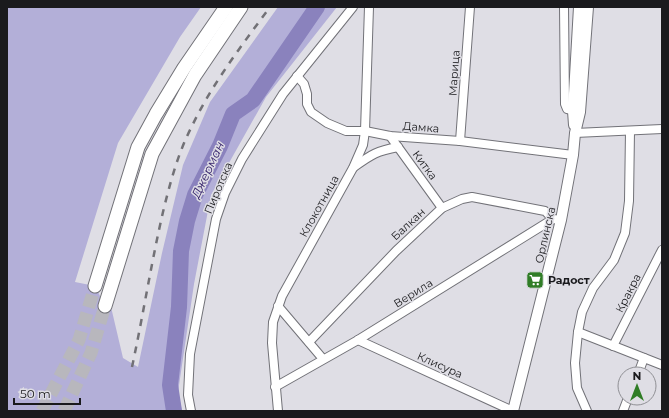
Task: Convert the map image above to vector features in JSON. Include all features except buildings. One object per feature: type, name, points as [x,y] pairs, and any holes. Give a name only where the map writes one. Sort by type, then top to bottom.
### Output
[{"type":"main road","points":[[95,286],[138,147],[184,68],[226,7]]},
{"type":"main road","points":[[105,306],[152,154],[195,75],[241,7]]},
{"type":"street","name":"Пиротска","points":[[191,411],[188,395],[190,354],[216,218],[225,193],[242,159],[283,94],[353,7]]},
{"type":"street","name":"Клокотница","points":[[278,411],[272,343],[273,322],[278,306],[282,296],[353,168],[363,145],[365,132],[369,7]]},
{"type":"street","name":"Марица","points":[[460,142],[470,7]]},
{"type":"street","points":[[564,7],[565,104],[567,109],[577,111]]},
{"type":"street","name":"Орлинска","points":[[577,111],[579,7]]},
{"type":"street","name":"Орлинска","points":[[513,411],[573,155],[588,7]]},
{"type":"street","name":"Дамка","points":[[297,76],[304,84],[307,94],[307,104],[311,112],[346,131],[573,155]]},
{"type":"street","points":[[575,133],[662,129]]},
{"type":"street","points":[[587,411],[577,388],[575,363],[578,332],[582,312],[593,288],[614,260],[625,233],[629,202],[630,131]]},
{"type":"street","name":"Китка","points":[[390,136],[442,208]]},
{"type":"street","points":[[353,168],[372,154],[398,147]]},
{"type":"street","name":"Балкан","points":[[309,342],[396,251],[442,208],[462,199],[472,198],[546,211],[557,219]]},
{"type":"street","name":"Верила","points":[[275,387],[358,340],[557,219]]},
{"type":"street","name":"Кракра","points":[[613,346],[662,250]]},
{"type":"street","points":[[278,306],[323,360]]},
{"type":"street","points":[[578,332],[662,365]]},
{"type":"street","name":"Клисура","points":[[358,340],[513,411]]},
{"type":"street","points":[[641,366],[644,358]]},
{"type":"shaded area","points":[[7,7],[201,7],[180,37],[118,143],[75,282],[95,286],[105,306],[111,307],[123,358],[138,367],[162,253],[183,165],[210,102],[278,7],[337,7],[266,97],[211,195],[194,284],[178,392],[182,411],[7,411]]},
{"type":"waterway","name":"Джерман","points":[[174,411],[170,385],[179,307],[181,251],[187,221],[195,195],[220,146],[233,114],[253,100],[317,7]]},
{"type":"tunnel","points":[[42,411],[79,340],[95,286]]},
{"type":"tunnel","points":[[64,411],[91,353],[105,306]]},
{"type":"railway","points":[[132,367],[163,212],[172,179],[187,136],[200,110],[218,80],[270,7]]},
{"type":"place","name":"Радост","points":[[535,280]]}]
